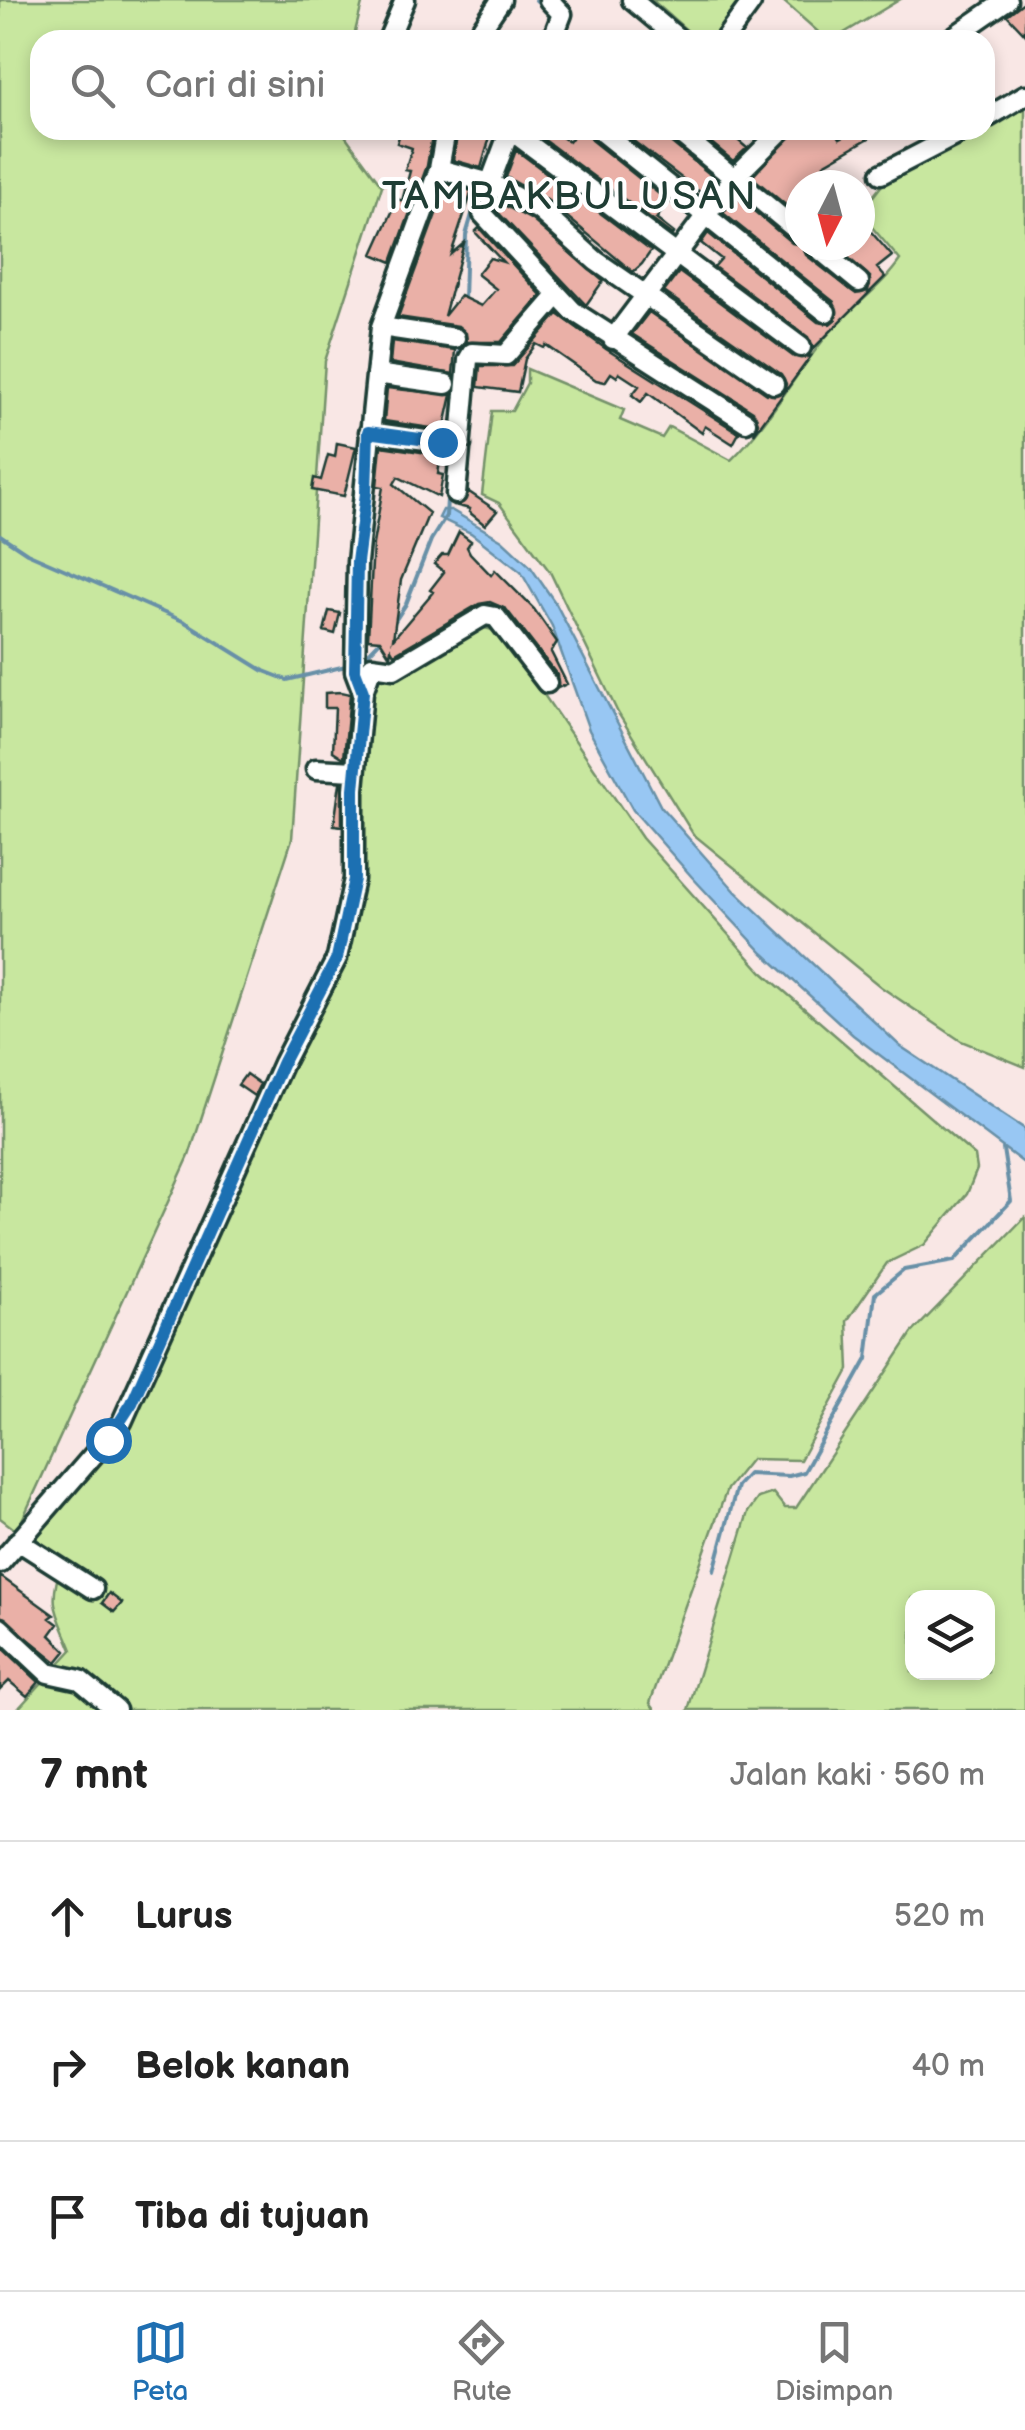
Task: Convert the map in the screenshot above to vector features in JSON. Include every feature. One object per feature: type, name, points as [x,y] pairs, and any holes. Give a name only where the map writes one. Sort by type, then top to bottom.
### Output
[{"type":"street","points":[[392,30],[404,0]]},
{"type":"street","points":[[481,30],[501,0]]},
{"type":"street","points":[[549,0],[562,14],[557,30]]},
{"type":"street","points":[[632,0],[668,30]]},
{"type":"street","points":[[963,30],[1004,1]]},
{"type":"street","points":[[731,30],[751,3]]},
{"type":"street","points":[[995,113],[1025,94]]},
{"type":"street","points":[[363,692],[355,663],[357,562],[381,327],[439,169],[444,140]]},
{"type":"street","points":[[484,183],[505,140]]},
{"type":"street","points":[[523,140],[800,347]]},
{"type":"street","points":[[611,140],[826,312]]},
{"type":"street","points":[[688,140],[785,220]]},
{"type":"street","points":[[613,339],[674,253],[734,178],[772,140]]},
{"type":"street","points":[[881,174],[947,140]]},
{"type":"street","points":[[439,169],[484,183],[538,210],[596,261],[774,384]]},
{"type":"street","points":[[483,214],[558,295],[613,339],[746,422]]},
{"type":"street","points":[[832,260],[859,282]]},
{"type":"street","points":[[456,494],[452,444],[472,353],[506,354],[558,295]]},
{"type":"street","points":[[381,327],[455,338]]},
{"type":"street","points":[[376,374],[446,384]]},
{"type":"street","points":[[368,432],[452,444]]},
{"type":"street","points":[[0,1563],[122,1422],[283,1062],[337,958],[354,879],[355,770],[363,692],[372,666],[394,669],[485,615],[496,616],[548,684]]},
{"type":"street","points":[[316,769],[355,770]]},
{"type":"street","points":[[18,1541],[93,1590]]},
{"type":"street","points":[[0,1628],[48,1673],[80,1680],[116,1710]]},
{"type":"green space","points":[[0,0],[363,0],[356,30],[30,30],[30,140],[348,140],[382,186],[325,361],[292,839],[189,1156],[17,1531],[0,1518]]},
{"type":"green space","points":[[652,0],[750,0],[728,30],[686,30]]},
{"type":"green space","points":[[782,0],[899,0],[849,30],[816,30]]},
{"type":"green space","points":[[1025,97],[1025,1067],[961,1041],[881,987],[693,834],[618,713],[550,572],[499,503],[482,495],[492,411],[512,411],[527,383],[527,369],[624,410],[620,420],[662,438],[669,427],[731,460],[758,430],[830,332],[900,260],[875,231],[875,194],[889,176],[953,140],[995,140],[995,115]]},
{"type":"green space","points":[[476,626],[501,632],[642,838],[762,972],[975,1156],[977,1169],[967,1194],[924,1245],[887,1263],[847,1321],[849,1370],[800,1460],[751,1459],[727,1489],[650,1703],[655,1710],[17,1710],[72,1650],[55,1599],[62,1564],[29,1540],[123,1436],[236,1178],[333,980],[374,672]]},
{"type":"green space","points":[[1025,1217],[1025,1710],[688,1710],[748,1512],[758,1498],[773,1493],[785,1508],[796,1508],[912,1333]]},
{"type":"water","points":[[443,510],[451,510],[502,540],[530,566],[556,604],[661,807],[736,892],[900,1046],[1025,1129],[1025,1164],[853,1035],[763,953],[692,877],[633,810],[589,730],[552,626],[521,572],[471,533],[439,518]]},
{"type":"building","points":[[1025,1],[1025,34],[1007,15]]},
{"type":"building","points":[[431,140],[427,166],[392,262],[373,254],[398,199],[402,201],[410,171],[405,170],[412,148],[397,143]]},
{"type":"building","points":[[456,140],[489,140],[481,168],[453,160]]},
{"type":"building","points":[[544,140],[591,140],[669,202],[656,219],[672,235]]},
{"type":"building","points":[[632,140],[668,140],[717,180],[705,196]]},
{"type":"building","points":[[708,140],[738,140],[747,148],[733,161]]},
{"type":"building","points":[[785,140],[866,140],[824,164],[828,170],[785,170],[785,204],[752,177]]},
{"type":"building","points":[[516,150],[651,251],[642,264],[633,272],[547,200],[506,177]]},
{"type":"building","points":[[447,184],[472,191],[451,254],[464,243],[444,316],[460,296],[481,306],[496,289],[477,274],[490,258],[503,262],[475,232],[479,228],[541,295],[501,342],[467,342],[466,333],[458,326],[398,317]]},
{"type":"building","points":[[487,196],[532,220],[603,281],[586,305],[492,206],[483,202]]},
{"type":"building","points":[[736,196],[785,237],[785,260],[812,260],[856,294],[868,291],[870,277],[851,260],[875,260],[875,236],[892,256],[877,268],[885,277],[813,349],[808,337],[714,267],[721,259],[701,243],[708,233],[818,322],[830,324],[836,319],[834,302],[723,213]]},
{"type":"building","points":[[679,272],[794,357],[811,356],[754,434],[758,422],[753,411],[632,334],[649,312],[767,394],[784,392],[786,384],[781,374],[664,292]]},
{"type":"building","points":[[558,314],[739,433],[733,444],[705,426],[702,433],[648,393],[641,402],[632,395],[639,386],[619,373],[617,377],[611,373],[605,382],[596,380],[546,345],[544,348],[536,344],[525,359],[518,392],[478,387],[480,366],[512,366]]},
{"type":"building","points":[[392,341],[455,350],[453,374],[390,363]]},
{"type":"building","points":[[387,388],[452,395],[444,430],[384,421]]},
{"type":"building","points":[[337,443],[356,447],[344,496],[312,490],[314,478],[321,480],[328,455],[335,457]]},
{"type":"building","points":[[381,446],[441,455],[438,474],[443,475],[439,497],[398,477],[394,484],[429,513],[401,580],[393,639],[433,592],[430,590],[444,572],[434,564],[442,555],[448,555],[459,532],[471,541],[467,547],[470,553],[491,575],[495,570],[534,609],[557,642],[551,652],[567,684],[558,688],[557,675],[506,609],[490,602],[479,604],[394,654],[391,649],[390,656],[380,640],[368,639],[373,544],[383,487],[377,486]]},
{"type":"building","points":[[469,492],[497,511],[485,525],[470,509],[458,506]]},
{"type":"building","points":[[329,611],[340,613],[335,634],[324,631]]},
{"type":"building","points":[[325,693],[350,694],[344,758],[333,751],[335,708],[325,708]]},
{"type":"building","points":[[342,783],[342,826],[334,825]]},
{"type":"building","points":[[246,1074],[260,1084],[254,1096],[238,1085]]},
{"type":"building","points":[[0,1576],[54,1615],[50,1618],[58,1624],[50,1635],[66,1651],[57,1662],[0,1616]]},
{"type":"building","points":[[109,1593],[122,1603],[114,1612],[102,1603]]},
{"type":"building","points":[[0,1645],[39,1682],[27,1696],[9,1681],[0,1690]]},
{"type":"waterway","points":[[536,0],[549,12],[550,25]]},
{"type":"waterway","points":[[490,159],[497,140]]},
{"type":"waterway","points":[[464,300],[466,235],[480,187]]},
{"type":"waterway","points":[[451,439],[460,344]]},
{"type":"waterway","points":[[395,621],[406,604],[431,540],[446,516],[450,449]]},
{"type":"waterway","points":[[0,535],[27,553],[185,622],[264,671],[287,680],[350,665]]},
{"type":"waterway","points":[[360,662],[384,637]]},
{"type":"waterway","points":[[714,1571],[737,1486],[748,1474],[789,1476],[804,1472],[867,1359],[875,1294],[904,1270],[954,1261],[1011,1201],[1003,1149]]},
{"type":"district","name":"TAMBAKBULUSAN","points":[[570,195]]},
{"type":"route","points":[[108,1440],[132,1403],[283,1062],[337,958],[354,879],[354,789],[363,692],[355,671],[357,562],[366,493],[368,432],[442,442]]}]
